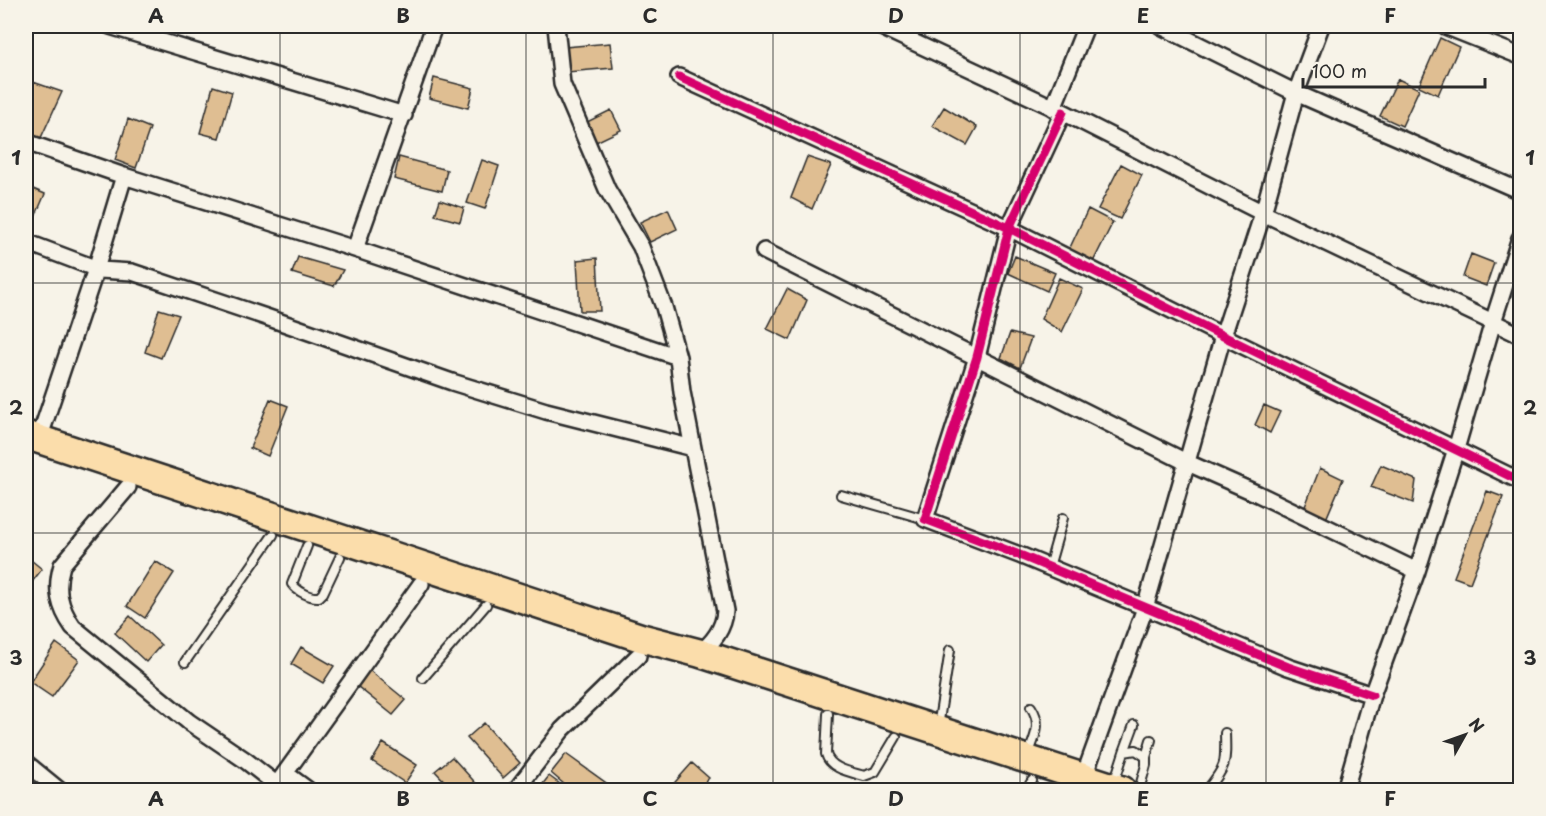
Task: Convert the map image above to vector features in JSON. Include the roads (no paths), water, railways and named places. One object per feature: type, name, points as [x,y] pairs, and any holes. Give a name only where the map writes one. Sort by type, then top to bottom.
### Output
[{"type":"highway","points":[[30,443],[128,488],[638,656],[696,671],[896,737],[1028,777],[1072,785],[1117,789]]},
{"type":"highway","points":[[30,443],[642,638],[699,653],[937,731],[1028,777]]},
{"type":"street","points":[[110,26],[404,115]]},
{"type":"street","points":[[355,249],[434,26]]},
{"type":"street","points":[[556,26],[562,84],[607,189],[641,247],[664,307],[678,357],[682,393],[725,611],[724,623],[707,647],[699,653]]},
{"type":"street","points":[[879,26],[1058,110],[1263,213],[1521,335]]},
{"type":"street","points":[[1086,26],[1058,110],[1009,228],[977,357],[925,519],[1049,567],[1288,667],[1372,695]]},
{"type":"street","points":[[1161,26],[1296,93],[1521,191]]},
{"type":"street","points":[[1072,785],[1145,608],[1223,336],[1263,213],[1296,93],[1321,26]]},
{"type":"street","points":[[1445,26],[1521,56]]},
{"type":"street","points":[[680,77],[1009,228],[1223,336],[1521,481]]},
{"type":"street","points":[[26,142],[678,357]]},
{"type":"street","points":[[30,443],[96,269],[124,176]]},
{"type":"street","points":[[1345,790],[1372,695],[1417,571],[1521,238]]},
{"type":"street","points":[[26,242],[96,269],[132,272],[452,382],[546,411],[693,448]]},
{"type":"street","points":[[764,251],[1188,463],[1258,494],[1417,571]]},
{"type":"street","points":[[128,488],[62,565],[58,580],[58,594],[64,615],[73,627],[189,722],[278,783],[308,790]]},
{"type":"street","points":[[278,783],[421,584]]},
{"type":"street","points":[[516,790],[561,730],[638,656]]},
{"type":"street","points":[[26,763],[59,790]]},
{"type":"lane","points":[[841,495],[925,519]]},
{"type":"lane","points":[[1049,567],[1063,518]]},
{"type":"lane","points":[[185,662],[273,535]]},
{"type":"lane","points":[[307,546],[292,584],[296,589],[314,598],[319,597],[322,593],[340,557]]},
{"type":"lane","points":[[423,678],[486,605]]},
{"type":"lane","points":[[937,731],[950,650]]},
{"type":"lane","points":[[1028,777],[1038,724],[1038,717],[1031,707]]},
{"type":"lane","points":[[828,714],[827,759],[831,764],[864,776],[875,772],[896,737]]},
{"type":"lane","points":[[1117,789],[1123,754],[1134,725]]},
{"type":"lane","points":[[1207,790],[1223,770],[1226,761],[1225,734]]},
{"type":"lane","points":[[1139,790],[1151,740]]},
{"type":"lane","points":[[1123,754],[1136,750],[1146,761]]}]
